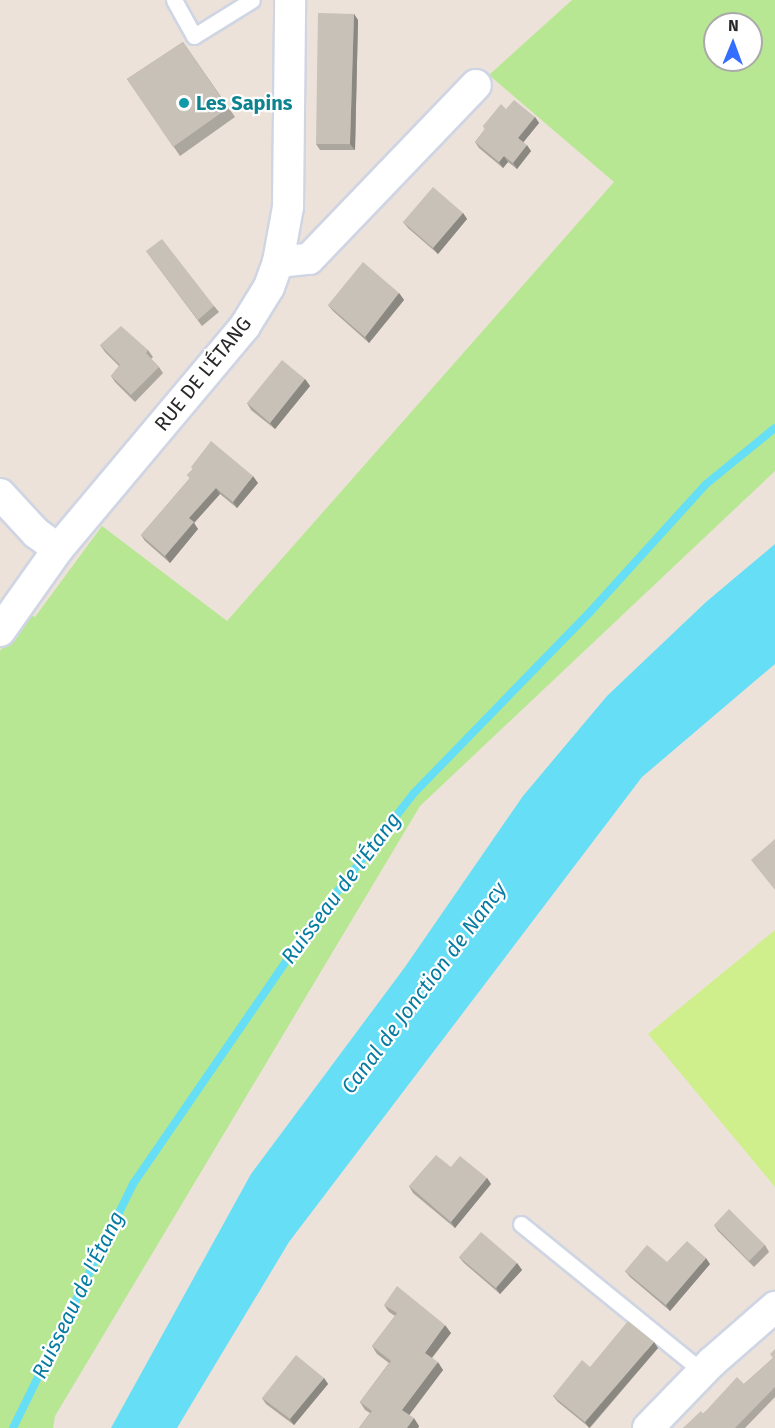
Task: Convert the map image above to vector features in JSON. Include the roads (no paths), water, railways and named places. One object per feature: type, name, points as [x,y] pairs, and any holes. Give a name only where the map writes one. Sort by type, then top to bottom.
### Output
[{"type":"street","name":"RUE DE L'ÉTANG","points":[[0,631],[58,549],[245,326],[268,287],[278,262],[288,207],[290,0]]},
{"type":"street","points":[[278,262],[309,259],[476,85]]},
{"type":"street","points":[[0,495],[36,532],[58,549]]},
{"type":"street","points":[[648,1428],[703,1372],[775,1307]]},
{"type":"lane","points":[[174,0],[194,36],[252,0]]},
{"type":"lane","points":[[521,1224],[703,1372]]},
{"type":"water","name":"Canal de Jonction de Nancy","points":[[775,544],[775,664],[642,777],[289,1242],[177,1428],[111,1428],[251,1174],[405,967],[523,796],[607,696],[706,602]]},
{"type":"waterway","name":"Ruisseau de l'Étang","points":[[13,1428],[133,1184],[312,924],[414,793],[590,612],[705,485],[775,428]]},
{"type":"place","name":"Les Sapins","points":[[184,103]]}]
